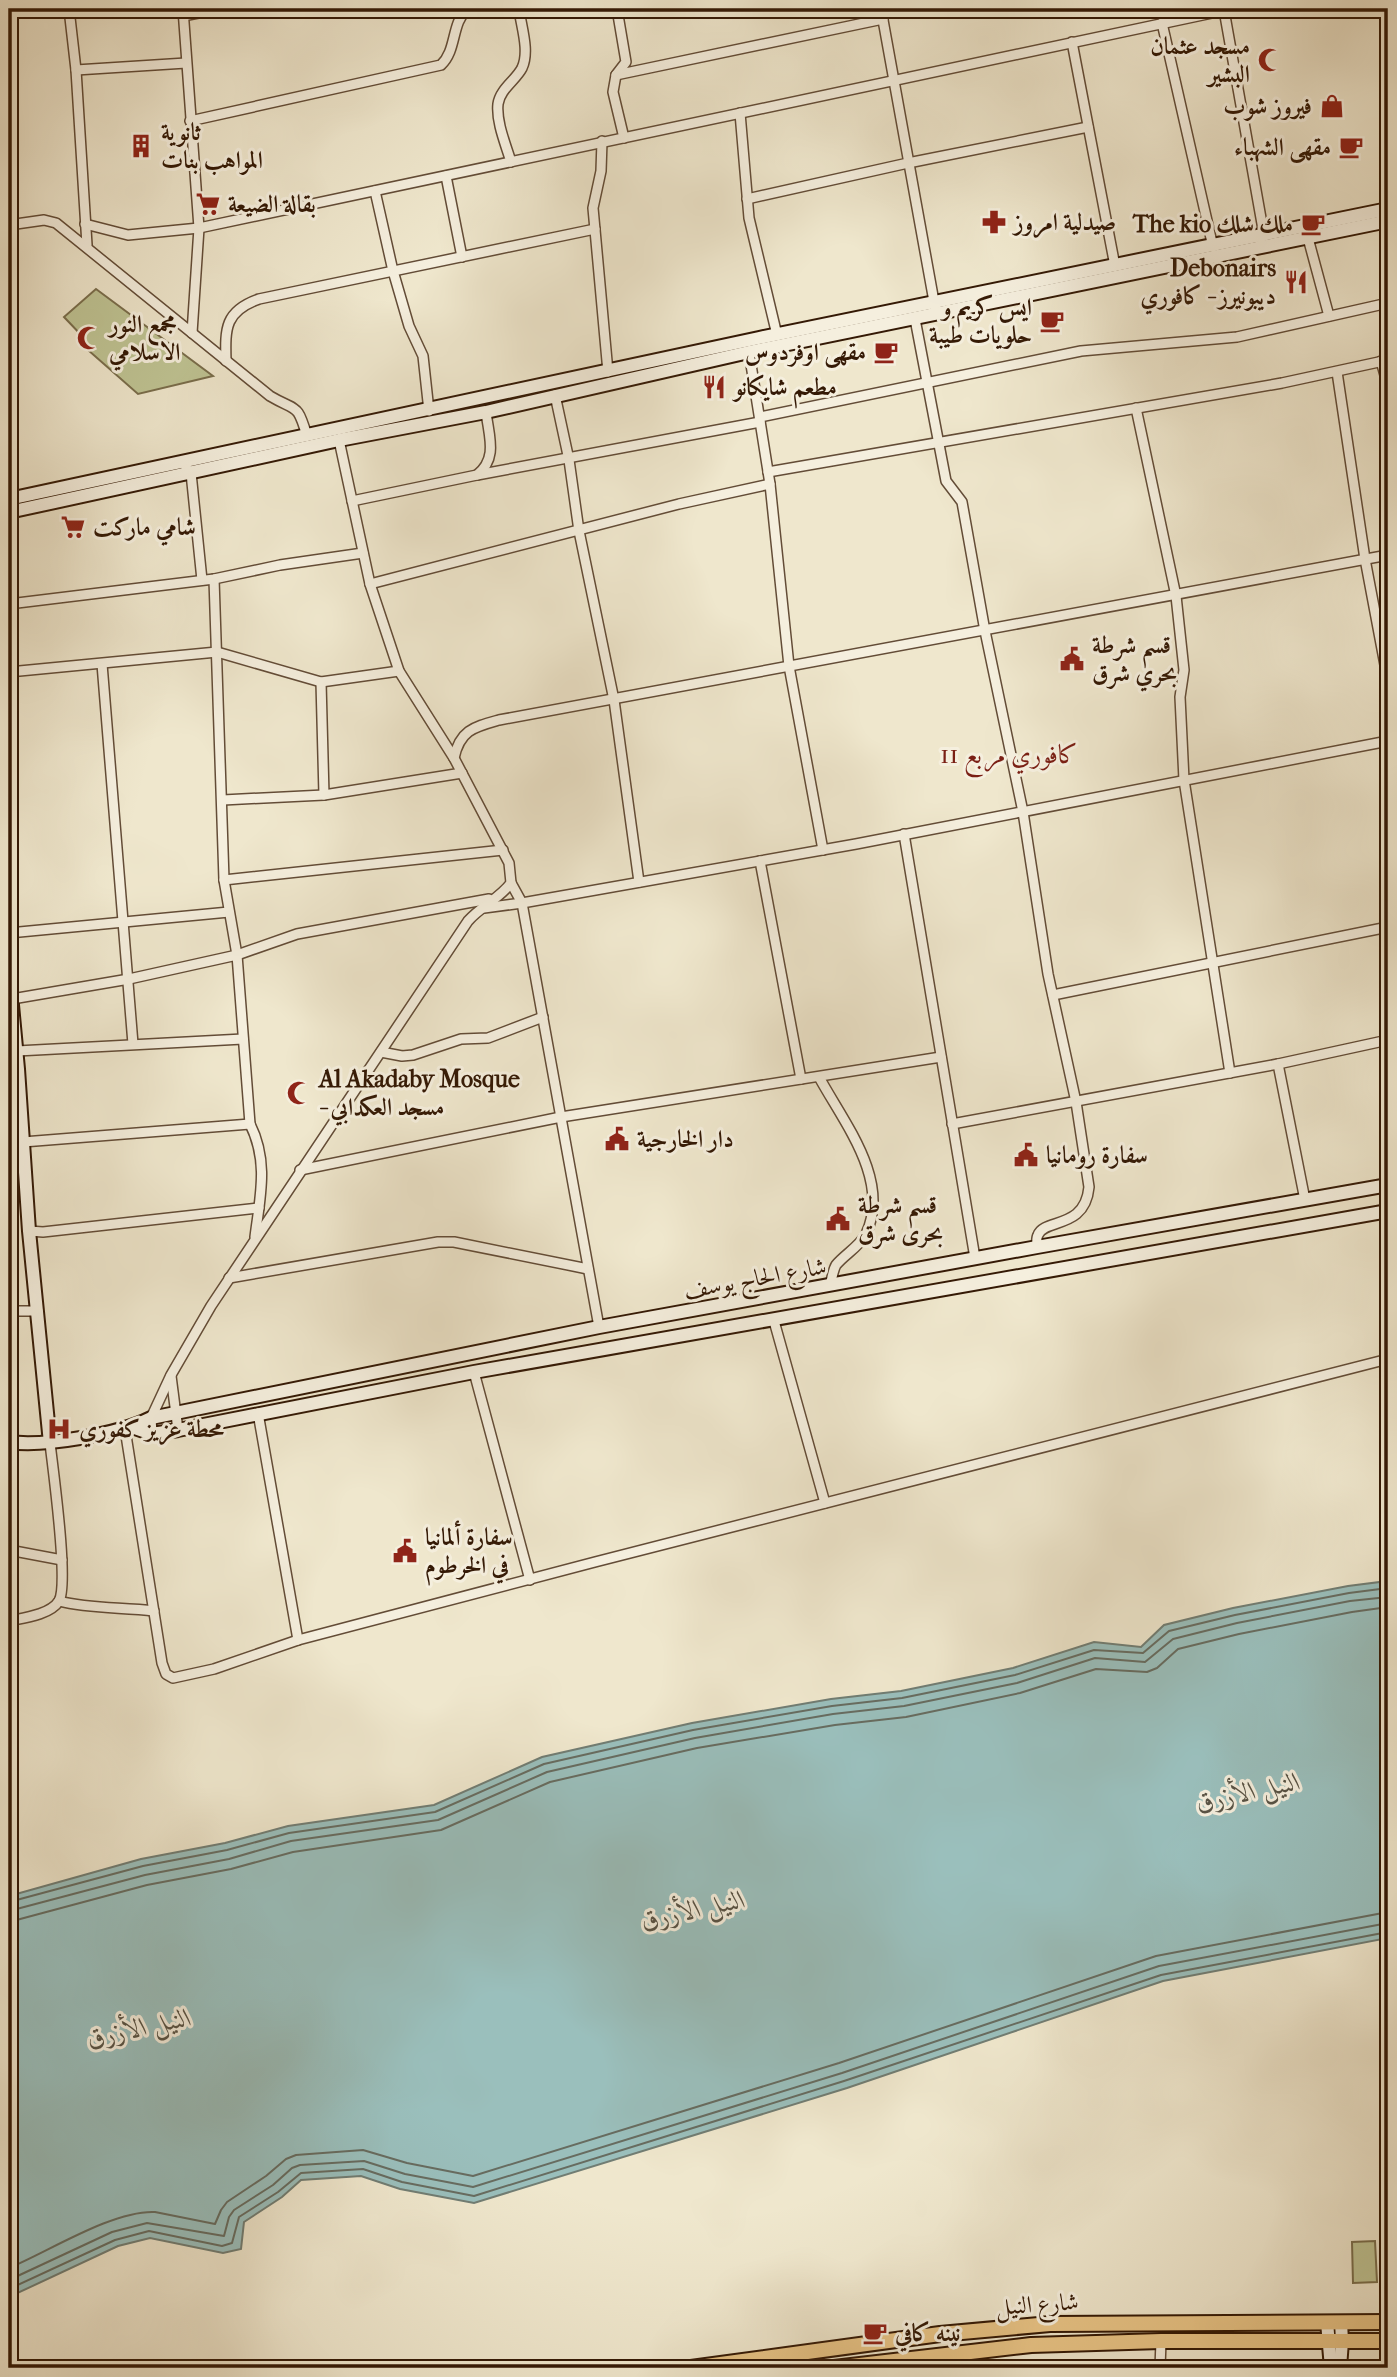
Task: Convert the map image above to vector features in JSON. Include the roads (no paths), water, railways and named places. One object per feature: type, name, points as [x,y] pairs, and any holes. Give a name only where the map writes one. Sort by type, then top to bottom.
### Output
[{"type":"main road","name":"شارع النيل","points":[[691,2368],[940,2334],[1050,2324],[1388,2322]]},
{"type":"main road","name":"شارع النيل","points":[[834,2368],[906,2364],[1031,2345],[1388,2341]]},
{"type":"street","points":[[87,245],[76,70],[69,10],[115,9]]},
{"type":"street","points":[[192,333],[199,228],[183,12],[218,9]]},
{"type":"street","points":[[446,9],[454,9]]},
{"type":"street","points":[[190,121],[442,65],[447,60],[459,19],[467,9]]},
{"type":"street","points":[[511,162],[498,102],[523,66],[525,52],[519,9]]},
{"type":"street","points":[[617,9],[626,58],[624,66],[616,75],[613,92],[624,138]]},
{"type":"street","points":[[85,224],[128,235],[199,228],[1227,9],[1264,235],[1254,249]]},
{"type":"street","points":[[616,75],[882,14],[935,308]]},
{"type":"street","points":[[1163,23],[1213,247]]},
{"type":"street","points":[[1072,43],[1115,266]]},
{"type":"street","points":[[76,70],[186,63]]},
{"type":"street","points":[[740,113],[749,218],[777,335]]},
{"type":"street","points":[[747,199],[1088,127]]},
{"type":"street","points":[[603,141],[601,171],[593,208],[608,372]]},
{"type":"street","points":[[446,176],[462,257]]},
{"type":"street","points":[[375,191],[409,326],[424,356],[429,411]]},
{"type":"street","points":[[9,512],[915,318],[935,308],[1115,266],[1388,209]]},
{"type":"street","points":[[9,225],[44,220],[56,223],[87,245],[270,396],[297,408],[307,436]]},
{"type":"street","points":[[9,499],[777,335],[1254,249],[1388,221]]},
{"type":"street","points":[[226,361],[226,333],[230,319],[241,306],[259,299],[594,229]]},
{"type":"street","points":[[1308,238],[1329,316]]},
{"type":"street","points":[[352,501],[477,475],[569,460],[1081,351],[1237,337],[1388,303]]},
{"type":"street","points":[[915,318],[946,481],[962,502],[985,631],[1023,812],[1048,974],[1076,1102],[1089,1187],[1088,1200],[1083,1209],[1063,1222],[1042,1230],[1038,1234],[1037,1247]]},
{"type":"street","points":[[749,352],[770,484],[789,666],[823,850]]},
{"type":"street","points":[[768,472],[1337,372],[1385,361],[1388,386]]},
{"type":"street","points":[[1337,372],[1388,681]]},
{"type":"street","points":[[555,395],[569,460],[579,531],[614,700],[639,882]]},
{"type":"street","points":[[1136,408],[1176,596],[1184,670],[1180,697],[1184,780],[1230,1073]]},
{"type":"street","points":[[477,475],[488,467],[491,457],[486,412]]},
{"type":"street","points":[[339,440],[370,584],[399,671],[454,758],[503,850],[512,873],[511,883],[522,903],[599,1327]]},
{"type":"street","points":[[180,461],[191,473],[202,580]]},
{"type":"street","points":[[370,584],[679,504],[770,484]]},
{"type":"street","points":[[9,604],[214,579],[280,565],[363,553]]},
{"type":"street","points":[[454,758],[458,743],[465,734],[479,725],[1388,555]]},
{"type":"street","points":[[214,579],[224,880],[237,955],[250,1124],[259,1141],[263,1159],[255,1240]]},
{"type":"street","points":[[9,673],[217,652],[321,682],[399,671]]},
{"type":"street","points":[[102,664],[133,1044]]},
{"type":"street","points":[[321,682],[324,794]]},
{"type":"street","points":[[479,908],[522,903],[823,850],[1388,741]]},
{"type":"street","points":[[223,800],[324,794],[462,773]]},
{"type":"street","points":[[904,834],[975,1258]]},
{"type":"street","points":[[224,880],[503,850]]},
{"type":"street","points":[[760,861],[801,1079]]},
{"type":"street","points":[[152,1434],[151,1418],[171,1375],[229,1278],[468,921],[479,908],[498,897],[511,883]]},
{"type":"street","points":[[12,999],[128,979],[237,955],[297,934],[498,897]]},
{"type":"street","points":[[9,933],[229,912]]},
{"type":"street","points":[[1053,995],[1388,927]]},
{"type":"street","points":[[9,973],[17,1051],[14,1070],[23,1142],[63,1589],[59,1601],[47,1611],[9,1621]]},
{"type":"street","points":[[381,1052],[413,1055],[460,1039],[488,1038],[543,1017]]},
{"type":"street","points":[[17,1051],[243,1039]]},
{"type":"street","points":[[952,1124],[1388,1041]]},
{"type":"street","points":[[300,1170],[561,1117],[941,1057]]},
{"type":"street","points":[[1278,1064],[1305,1200]]},
{"type":"street","points":[[819,1077],[861,1153],[871,1178],[874,1198],[873,1218],[862,1240],[835,1267],[830,1285],[835,1309]]},
{"type":"street","points":[[23,1142],[250,1124]]},
{"type":"street","name":"شارع الحاج يوسف","points":[[9,1442],[50,1443],[129,1428],[151,1418],[599,1327],[1388,1185]]},
{"type":"street","points":[[29,1231],[43,1232],[259,1208]]},
{"type":"street","name":"شارع الحاج يوسف","points":[[129,1428],[152,1434],[178,1430],[474,1372],[1388,1211]]},
{"type":"street","points":[[229,1278],[438,1242],[453,1242],[588,1269]]},
{"type":"street","points":[[9,1308],[38,1311]]},
{"type":"street","points":[[774,1321],[825,1503]]},
{"type":"street","points":[[129,1428],[154,1611],[166,1674],[173,1678],[215,1669],[298,1640],[1388,1359]]},
{"type":"street","points":[[474,1372],[530,1580]]},
{"type":"street","points":[[171,1375],[178,1430]]},
{"type":"street","points":[[258,1413],[298,1640]]},
{"type":"street","points":[[9,1550],[62,1560]]},
{"type":"street","points":[[59,1601],[154,1611]]},
{"type":"street","points":[[1334,2322],[1340,2368]]},
{"type":"street","points":[[1331,2368],[1335,2341]]},
{"type":"street","points":[[1160,2368],[1161,2342]]},
{"type":"water","name":"النيل الأزرق","points":[[1388,1581],[1388,1938],[1163,1981],[847,2088],[474,2203],[400,2189],[361,2176],[301,2180],[282,2197],[244,2222],[241,2249],[223,2253],[150,2238],[118,2246],[9,2297],[9,1896],[141,1859],[225,1843],[288,1826],[434,1805],[542,1757],[692,1723],[831,1699],[901,1691],[1013,1668],[1094,1642],[1141,1647],[1164,1625],[1233,1608]]},
{"type":"place","name":"مسجد عثمان البشير","points":[[1270,60]]},
{"type":"place","name":"فيروز شوب","points":[[1332,106]]},
{"type":"place","name":"ثانوية المواهب بنات","points":[[141,146]]},
{"type":"place","name":"مقهى الشهباء","points":[[1351,147]]},
{"type":"place","name":"بقالة الضيعة","points":[[208,204]]},
{"type":"place","name":"صيدلية امروز","points":[[994,222]]},
{"type":"place","name":"The kio ملك شلك","points":[[1313,224]]},
{"type":"place","name":"Debonairs ديبونيرز - كافوري","points":[[1296,282]]},
{"type":"place","name":"ايس كريم و حلويات طيبة","points":[[1052,321]]},
{"type":"place","name":"مجمع النور الاسلامي","points":[[89,338]]},
{"type":"place","name":"مقهى اوفردوس","points":[[886,352]]},
{"type":"place","name":"مطعم شايكانو","points":[[714,387]]},
{"type":"place","name":"شامي ماركت","points":[[73,527]]},
{"type":"place","name":"قسم شرطة بحري شرق","points":[[1072,659]]},
{"type":"place","name":"Al Akadaby Mosque - مسجد العكدابي","points":[[299,1093]]},
{"type":"place","name":"دار الخارجية","points":[[617,1139]]},
{"type":"place","name":"سفارة رومانيا","points":[[1026,1155]]},
{"type":"place","name":"قسم شرطة بحرى شرق","points":[[838,1219]]},
{"type":"place","name":"محطة عزيز كفوري","points":[[59,1429]]},
{"type":"place","name":"سفارة ألمانيا في الخرطوم","points":[[405,1551]]},
{"type":"place","name":"نينه كافي","points":[[875,2333]]},
{"type":"district","name":"كافوري مربع 11","points":[[1009,754]]}]
